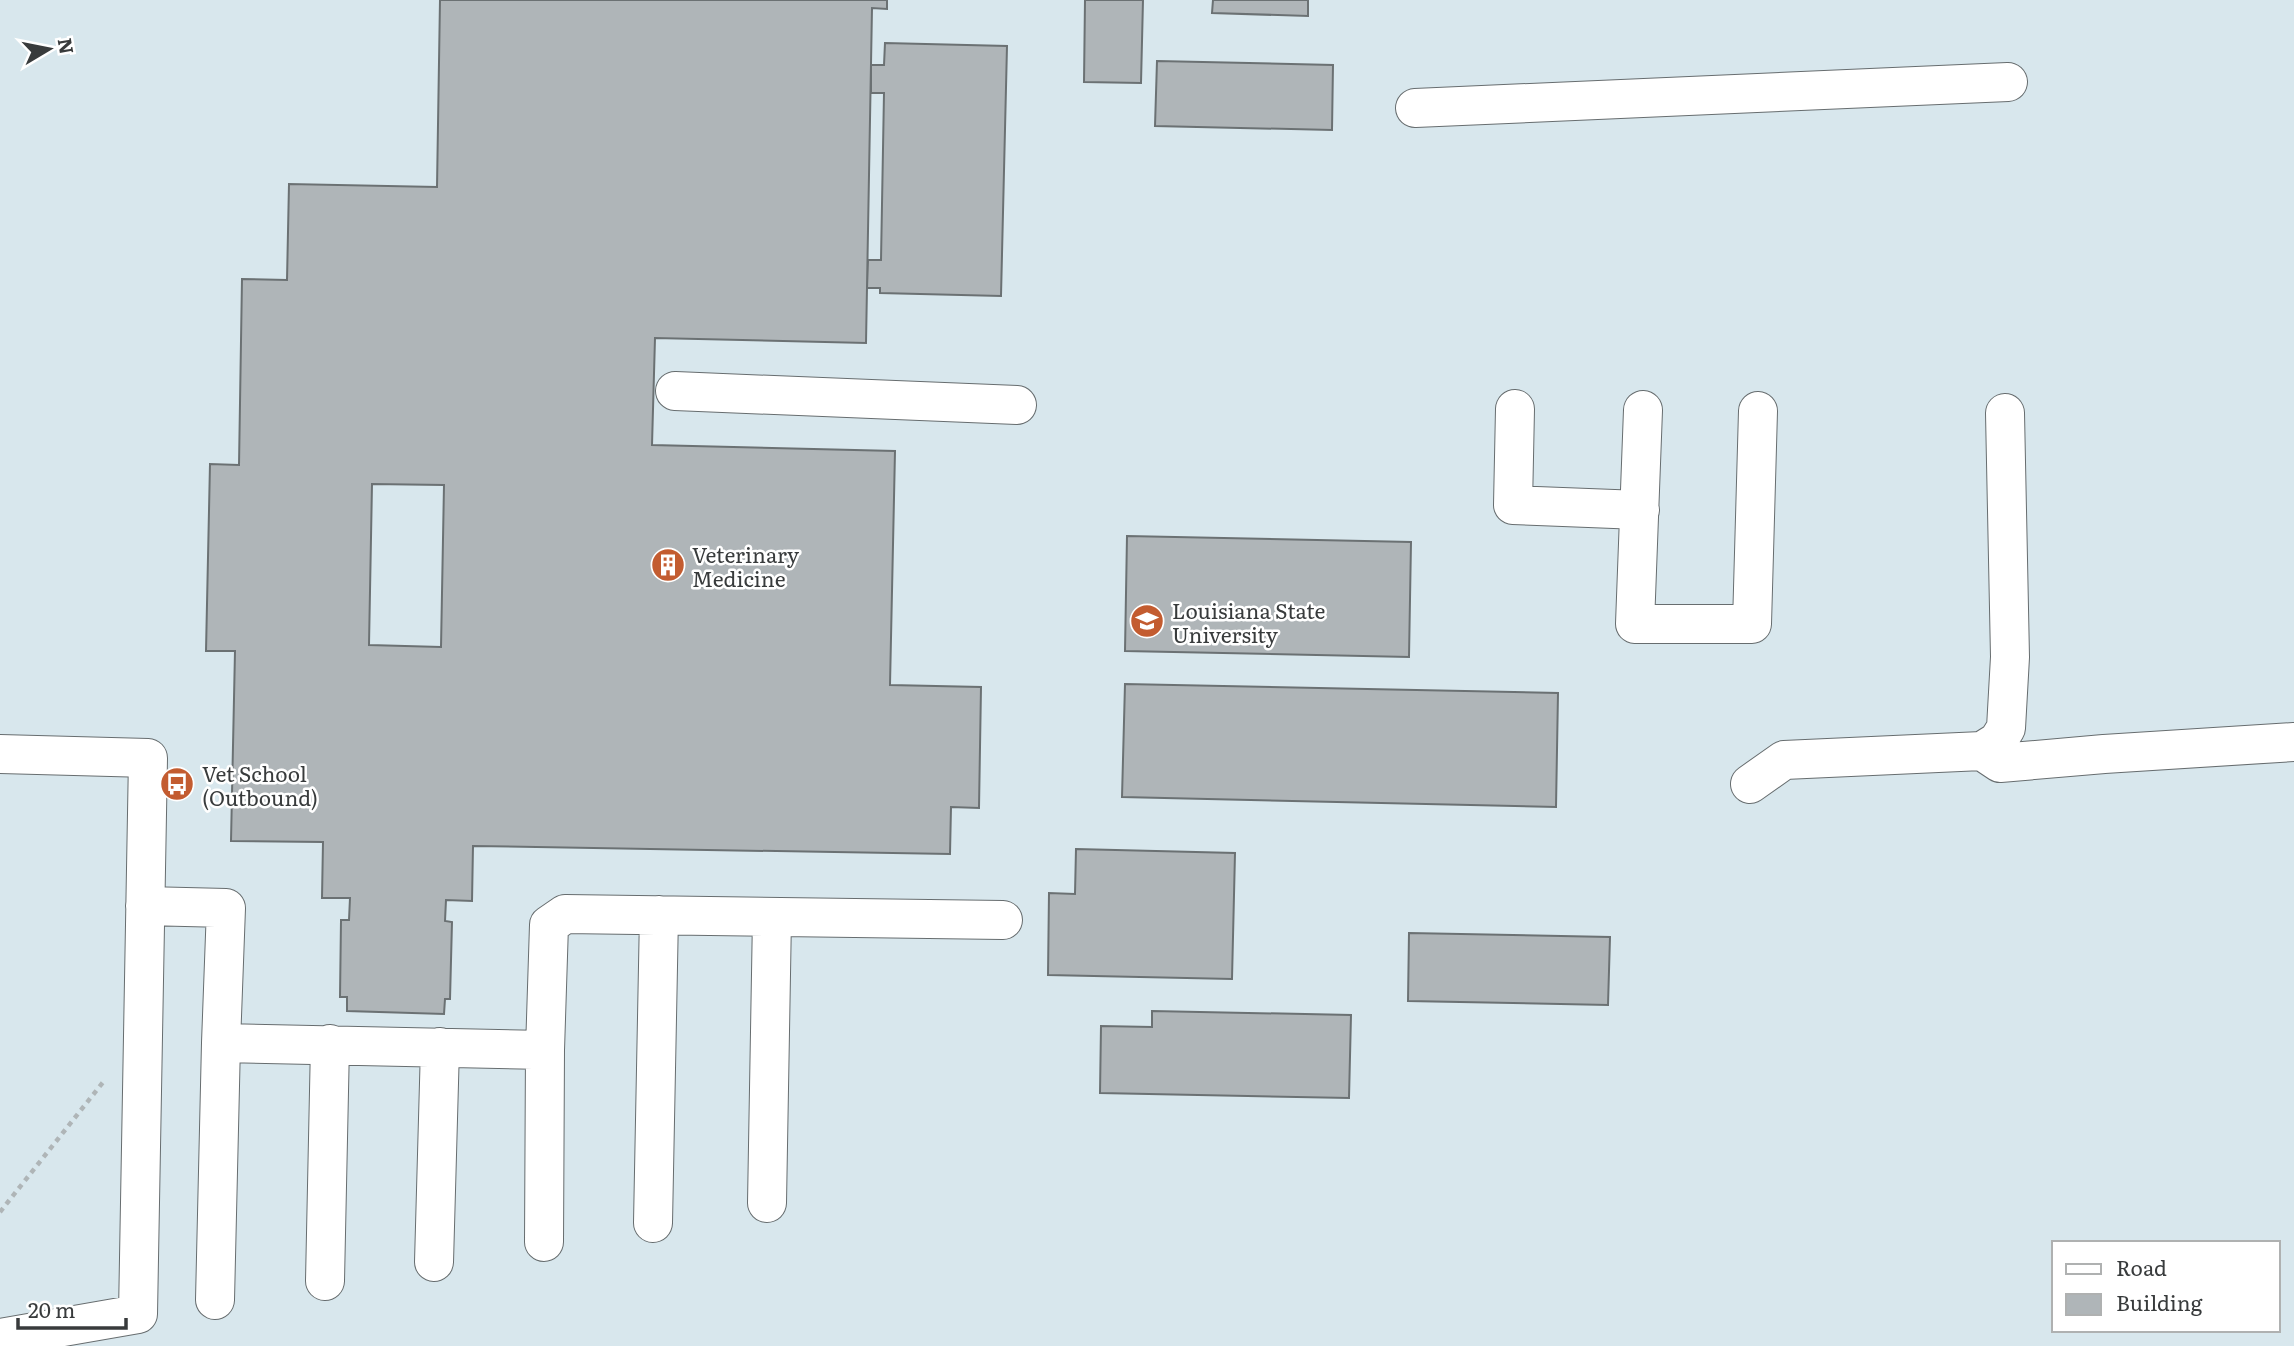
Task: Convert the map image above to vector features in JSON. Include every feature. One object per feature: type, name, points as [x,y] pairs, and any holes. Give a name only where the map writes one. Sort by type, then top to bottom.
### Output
[{"type":"lane","points":[[1415,108],[2008,82]]},
{"type":"lane","points":[[675,391],[1017,405]]},
{"type":"lane","points":[[1515,409],[1513,505],[1640,510]]},
{"type":"lane","points":[[1643,410],[1635,624],[1752,624],[1758,411]]},
{"type":"lane","points":[[1750,783],[1784,760],[1982,751],[1998,741],[2006,728],[2010,644],[2005,413]]},
{"type":"lane","points":[[1982,751],[2000,763],[2294,743]]},
{"type":"lane","points":[[0,754],[148,758],[138,1314],[0,1338]]},
{"type":"lane","points":[[145,906],[226,908],[215,1300]]},
{"type":"lane","points":[[544,1242],[545,1049],[550,925],[565,914],[1003,920]]},
{"type":"lane","points":[[653,1223],[659,915]]},
{"type":"lane","points":[[767,1203],[772,917]]},
{"type":"lane","points":[[222,1044],[545,1049]]},
{"type":"lane","points":[[325,1281],[330,1044]]},
{"type":"lane","points":[[433,1262],[440,1047]]},
{"type":"path","points":[[0,1212],[110,1073]]},
{"type":"shaded area","name":"Louisiana State University","points":[[0,0],[2294,0],[2294,1346],[0,1346]]},
{"type":"building","name":"Veterinary Medicine","points":[[440,0],[887,0],[887,9],[872,8],[866,343],[655,338],[652,445],[895,451],[890,685],[981,687],[979,808],[951,807],[950,854],[473,846],[472,901],[446,900],[445,921],[452,922],[450,999],[445,999],[444,1014],[347,1011],[347,997],[340,997],[341,920],[349,920],[350,898],[322,898],[323,842],[231,841],[235,651],[206,651],[210,464],[239,465],[242,279],[287,280],[289,184],[437,187]],"holes":[[[372,484],[444,485],[441,647],[369,645]]]},
{"type":"building","points":[[1085,0],[1143,0],[1141,83],[1084,82]]},
{"type":"building","points":[[1213,0],[1308,0],[1308,16],[1212,13]]},
{"type":"building","points":[[885,43],[1007,46],[1001,296],[880,293],[880,288],[867,288],[868,260],[881,260],[884,93],[871,93],[871,65],[884,65]]},
{"type":"building","points":[[1157,61],[1333,65],[1332,130],[1155,126]]},
{"type":"building","points":[[1127,536],[1411,542],[1409,657],[1125,651]]},
{"type":"building","points":[[1125,684],[1558,693],[1556,807],[1122,797]]},
{"type":"building","points":[[1076,849],[1235,853],[1232,979],[1048,975],[1049,893],[1075,894]]},
{"type":"building","points":[[1409,933],[1610,937],[1608,1005],[1408,1001]]},
{"type":"building","points":[[1152,1011],[1351,1015],[1349,1098],[1100,1093],[1101,1026],[1152,1027]]},
{"type":"place","name":"Veterinary Medicine","points":[[668,565]]},
{"type":"place","name":"Louisiana State University","points":[[1147,621]]},
{"type":"place","name":"Vet School (Outbound)","points":[[177,784]]}]
